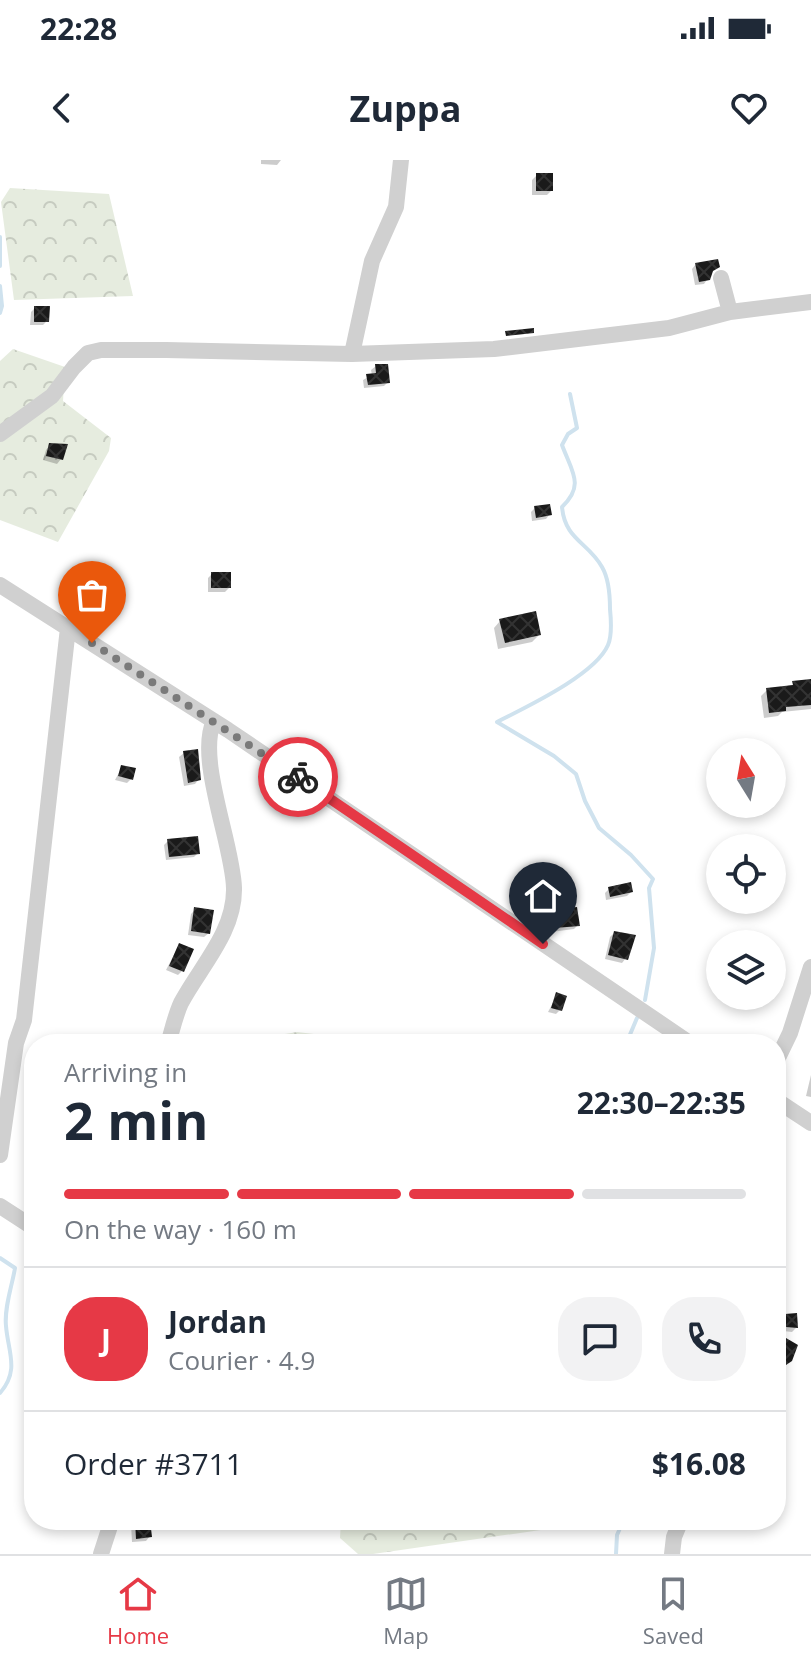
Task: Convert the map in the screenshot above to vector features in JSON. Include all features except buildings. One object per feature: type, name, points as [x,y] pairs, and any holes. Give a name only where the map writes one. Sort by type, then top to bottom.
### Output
[{"type":"street","points":[[352,354],[372,261],[396,207],[401,160]]},
{"type":"street","points":[[721,278],[730,312]]},
{"type":"street","points":[[0,434],[52,396],[88,353],[101,350],[352,354],[494,349],[669,328],[730,312],[811,302]]},
{"type":"street","points":[[0,585],[214,721],[676,1034]]},
{"type":"street","points":[[0,1155],[16,1043],[24,1020],[31,936],[68,628]]},
{"type":"street","points":[[171,1034],[179,1007],[221,939],[234,889],[213,782],[208,733],[214,721]]},
{"type":"street","points":[[786,1041],[811,967]]},
{"type":"street","points":[[786,1107],[811,1123]]},
{"type":"street","points":[[0,1206],[24,1222]]},
{"type":"street","points":[[101,1554],[109,1530]]},
{"type":"street","points":[[672,1554],[677,1530]]},
{"type":"green space","points":[[10,188],[109,194],[133,296],[14,300],[1,202]]},
{"type":"green space","points":[[13,349],[65,367],[63,401],[111,438],[109,451],[58,542],[0,520],[0,361]]},
{"type":"green space","points":[[340,1530],[540,1530],[373,1554],[358,1554],[340,1538]]},
{"type":"waterway","points":[[0,237],[0,266]]},
{"type":"waterway","points":[[0,286],[0,313]]},
{"type":"waterway","points":[[570,394],[577,428],[568,434],[562,445],[575,485],[562,507],[572,534],[596,559],[606,577],[611,618],[609,641],[601,656],[575,679],[497,722],[554,756],[576,774],[599,828],[653,879],[649,888],[654,948],[645,1000]]},
{"type":"waterway","points":[[630,1034],[637,1018]]},
{"type":"waterway","points":[[0,1258],[15,1268],[6,1319],[11,1369],[0,1393]]},
{"type":"waterway","points":[[616,1554],[619,1530]]},
{"type":"way so far","points":[[92,643],[298,777]]},
{"type":"route","points":[[298,777],[543,944]]}]
